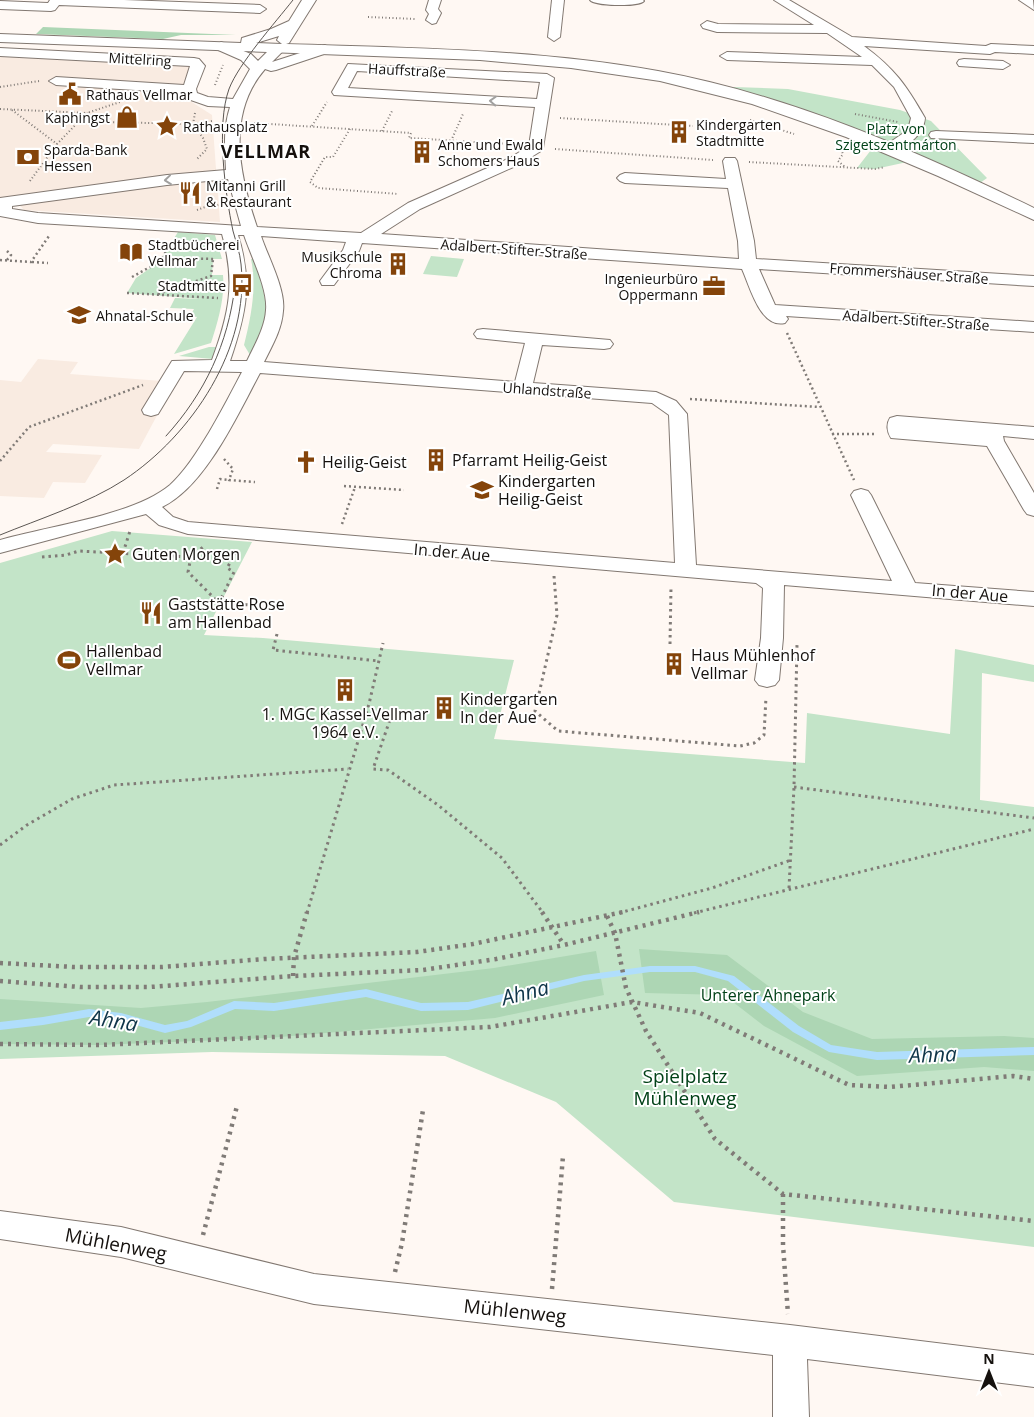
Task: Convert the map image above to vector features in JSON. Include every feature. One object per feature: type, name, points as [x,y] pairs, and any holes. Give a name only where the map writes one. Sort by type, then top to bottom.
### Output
[{"type":"main road","points":[[279,48],[308,0]]},
{"type":"main road","points":[[221,46],[262,37],[292,27]]},
{"type":"main road","points":[[292,27],[312,41],[346,50]]},
{"type":"main road","points":[[0,38],[494,57],[585,65],[659,76],[729,93],[890,147],[1034,215]]},
{"type":"street","points":[[0,5],[51,7],[57,0],[157,2],[260,9]]},
{"type":"street","points":[[554,37],[558,0]]},
{"type":"street","points":[[596,0],[638,2]]},
{"type":"street","points":[[780,0],[847,41],[872,59],[896,81],[918,118],[918,124],[911,136],[890,147]]},
{"type":"street","points":[[1025,0],[1034,6]]},
{"type":"street","points":[[707,25],[717,28],[829,29]]},
{"type":"street","points":[[847,41],[1034,50]]},
{"type":"street","points":[[221,46],[265,68],[297,56],[324,49]]},
{"type":"street","points":[[0,548],[122,516],[150,505],[179,488],[195,467],[254,367],[269,334],[275,310],[267,276],[234,174],[230,149],[235,109],[261,82],[268,56],[279,48]]},
{"type":"street","name":"Mittelring","points":[[0,52],[194,62],[198,66],[189,89]]},
{"type":"street","points":[[727,56],[898,59]]},
{"type":"street","points":[[955,62],[1003,65]]},
{"type":"street","name":"Hauffstraße","points":[[360,238],[414,206],[515,161],[536,148],[542,110],[547,78],[353,67],[339,92],[470,100],[542,110]]},
{"type":"street","points":[[56,81],[189,89],[190,95],[199,100],[239,103]]},
{"type":"street","points":[[936,135],[1034,139]]},
{"type":"street","points":[[730,161],[746,241],[748,264],[774,315]]},
{"type":"street","points":[[219,365],[230,333],[239,289],[238,265],[229,230],[53,219],[4,212],[8,202],[167,180],[234,174]]},
{"type":"street","points":[[625,178],[734,184]]},
{"type":"street","name":"Adalbert-Stifter-Straße","points":[[229,230],[713,264],[778,265]]},
{"type":"street","points":[[328,281],[360,238]]},
{"type":"street","name":"Frommershäuser Straße","points":[[778,265],[1034,281]]},
{"type":"street","name":"Adalbert-Stifter-Straße","points":[[774,315],[1034,327]]},
{"type":"street","points":[[483,334],[604,344]]},
{"type":"street","points":[[522,388],[535,339]]},
{"type":"street","name":"Uhlandstraße","points":[[151,410],[178,365],[254,367],[656,398],[669,405]]},
{"type":"street","points":[[669,405],[678,414],[679,576]]},
{"type":"street","points":[[898,434],[993,436],[1034,433]]},
{"type":"street","points":[[993,436],[1034,510]]},
{"type":"street","points":[[861,495],[906,587]]},
{"type":"street","name":"In der Aue","points":[[150,505],[157,516],[169,523],[188,528],[679,576],[762,577],[906,587],[1034,599]]},
{"type":"street","points":[[762,577],[774,586],[772,638],[767,680]]},
{"type":"street","name":"Mühlenweg","points":[[0,1225],[121,1242],[314,1289],[790,1341],[1034,1371]]},
{"type":"street","points":[[790,1341],[791,1417]]},
{"type":"path","points":[[368,17],[433,10]]},
{"type":"path","points":[[0,87],[43,80],[56,81]]},
{"type":"path","points":[[253,123],[311,126],[332,95],[339,92]]},
{"type":"path","points":[[382,130],[401,95]]},
{"type":"path","points":[[451,141],[470,100]]},
{"type":"path","points":[[0,109],[87,114],[104,122],[192,124],[212,121]]},
{"type":"path","points":[[11,109],[57,144]]},
{"type":"path","points":[[542,110],[693,126]]},
{"type":"path","points":[[8,202],[20,195],[57,144],[87,114]]},
{"type":"path","points":[[750,120],[795,134]]},
{"type":"path","points":[[192,124],[203,138],[208,149],[194,162]]},
{"type":"path","points":[[350,129],[333,157],[325,157],[310,182],[318,188],[399,194]]},
{"type":"path","points":[[841,149],[843,154],[838,161],[846,168]]},
{"type":"path","points":[[730,161],[875,169],[918,159]]},
{"type":"path","points":[[31,262],[50,235],[50,224],[53,219]]},
{"type":"path","points":[[7,251],[11,255],[7,260]]},
{"type":"path","points":[[155,295],[212,276],[213,259]]},
{"type":"path","points":[[0,260],[48,263]]},
{"type":"path","points":[[128,293],[223,298]]},
{"type":"path","points":[[774,315],[861,495]]},
{"type":"path","points":[[0,461],[29,427],[146,384]]},
{"type":"path","points":[[669,405],[693,398],[819,407]]},
{"type":"path","points":[[832,434],[898,434]]},
{"type":"path","points":[[209,444],[233,469],[229,480]]},
{"type":"path","points":[[0,452],[7,453]]},
{"type":"path","points":[[217,489],[220,479],[255,482]]},
{"type":"path","points":[[344,486],[404,490]]},
{"type":"path","points":[[336,541],[355,486]]},
{"type":"path","points":[[124,553],[131,523]]},
{"type":"path","points":[[222,531],[191,557],[188,572],[219,603],[280,607]]},
{"type":"path","points":[[219,603],[234,572],[227,568],[248,533]]},
{"type":"path","points":[[36,558],[66,555],[79,551],[191,557]]},
{"type":"path","points":[[555,571],[553,578],[557,615],[535,711],[558,731],[740,746],[754,743],[764,735],[767,680]]},
{"type":"path","points":[[670,644],[679,576]]},
{"type":"path","points":[[277,634],[272,650],[379,661]]},
{"type":"path","points":[[789,888],[794,787],[797,642]]},
{"type":"path","points":[[293,976],[294,957],[348,769],[369,704],[383,643]]},
{"type":"path","points":[[394,708],[373,769],[388,770],[438,805],[502,858],[530,893],[564,946]]},
{"type":"path","points":[[0,845],[27,825],[72,798],[114,785],[348,769]]},
{"type":"path","points":[[794,787],[1034,818]]},
{"type":"path","points":[[0,982],[80,987],[150,987],[293,976],[423,970],[496,959],[616,934],[789,888],[1034,829]]},
{"type":"path","points":[[0,963],[74,967],[162,968],[294,957],[417,952],[473,944],[607,916],[712,888],[791,860]]},
{"type":"path","points":[[607,916],[616,934],[626,988],[632,1002],[646,1031],[715,1140],[783,1194],[1034,1221]]},
{"type":"path","points":[[0,1044],[99,1045],[490,1027],[632,1002],[700,1013],[849,1085],[890,1087],[1013,1076],[1034,1079]]},
{"type":"path","points":[[193,1259],[203,1234],[237,1106]]},
{"type":"path","points":[[389,1297],[402,1243],[423,1110]]},
{"type":"path","points":[[550,1315],[563,1156]]},
{"type":"path","points":[[783,1194],[783,1245],[790,1341]]},
{"type":"shaded area","points":[[0,51],[202,60],[187,99],[212,115],[220,222],[24,210],[13,198],[0,198]]},
{"type":"shaded area","points":[[38,359],[78,362],[70,374],[175,382],[139,449],[53,444],[46,452],[102,455],[85,483],[53,482],[44,498],[0,496],[0,380],[21,382]]},
{"type":"green space","points":[[43,27],[236,35],[181,35],[163,39],[36,34]]},
{"type":"green space","name":"Platz von Szigetszentmárton","points":[[734,87],[788,89],[900,110],[931,121],[987,178],[973,188],[912,161],[875,169],[857,168],[871,150],[869,143],[724,94]]},
{"type":"green space","points":[[178,232],[215,235],[222,259],[213,259],[212,275],[223,275],[223,292],[211,343],[174,354],[197,317],[190,316],[194,309],[170,308],[175,298],[203,299],[127,293],[136,278],[159,262]]},
{"type":"green space","points":[[431,256],[464,259],[457,277],[423,274]]},
{"type":"green space","points":[[251,259],[253,259],[263,288],[266,308],[264,328],[257,345],[250,355],[244,345],[251,313],[253,292]]},
{"type":"green space","points":[[209,347],[217,347],[213,359],[179,356]]},
{"type":"green space","name":"Unterer Ahnepark","points":[[112,531],[252,542],[204,635],[263,638],[514,660],[494,739],[805,763],[807,713],[950,734],[955,649],[1034,665],[1034,682],[982,673],[980,800],[1034,807],[1034,1247],[674,1202],[556,1102],[445,1056],[212,1052],[0,1059],[0,563]]},
{"type":"green space","points":[[639,949],[727,955],[803,1012],[872,1039],[1004,1036],[1034,1038],[1034,1071],[984,1067],[857,1076],[764,1026],[724,995],[645,993]]},
{"type":"green space","points":[[596,951],[604,995],[495,1018],[269,1038],[99,1045],[0,1044],[0,999],[141,1008],[494,968]]},
{"type":"waterway","name":"Ahna","points":[[0,1026],[89,1013],[121,1017],[165,1029],[188,1024],[234,1005],[274,1007],[366,993],[421,1007],[468,1006],[584,978],[650,969],[695,969],[731,978],[796,1029],[829,1048],[877,1056],[1034,1051]]},
{"type":"tram line","points":[[0,535],[80,503],[124,480],[149,461],[172,439],[193,414],[211,387],[226,357],[236,327],[241,296],[241,264],[230,215],[223,159],[222,140],[225,104],[229,89],[241,67],[293,0]]},
{"type":"tram line","points":[[166,436],[192,403],[212,367],[227,328],[235,286]]},
{"type":"place","name":"Rathaus Vellmar","points":[[70,94]]},
{"type":"place","name":"Kaphingst","points":[[127,117]]},
{"type":"place","name":"Rathausplatz","points":[[167,126]]},
{"type":"place","name":"Kindergarten Stadtmitte","points":[[679,132]]},
{"type":"place","name":"Anne und Ewald Schomers Haus","points":[[422,152]]},
{"type":"place","name":"Sparda-Bank Hessen","points":[[28,157]]},
{"type":"place","name":"Mitanni Grill & Restaurant","points":[[190,193]]},
{"type":"place","name":"Stadtbücherei Vellmar","points":[[131,252]]},
{"type":"place","name":"Musikschule Chroma","points":[[398,264]]},
{"type":"place","name":"Stadtmitte","points":[[242,285]]},
{"type":"place","name":"Ingenieurbüro Oppermann","points":[[714,286]]},
{"type":"place","name":"Ahnatal-Schule","points":[[79,315]]},
{"type":"place","name":"Pfarramt Heilig-Geist","points":[[436,460]]},
{"type":"place","name":"Heilig-Geist","points":[[306,462]]},
{"type":"place","name":"Kindergarten Heilig-Geist","points":[[482,490]]},
{"type":"place","name":"Guten Morgen","points":[[115,554]]},
{"type":"place","name":"Gaststätte Rose am Hallenbad","points":[[151,613]]},
{"type":"place","name":"Hallenbad Vellmar","points":[[69,660]]},
{"type":"place","name":"Haus Mühlenhof Vellmar","points":[[674,664]]},
{"type":"place","name":"1. MGC Kassel-Vellmar 1964 e.V.","points":[[345,690]]},
{"type":"place","name":"Kindergarten In der Aue","points":[[444,708]]},
{"type":"district","name":"VELLMAR","points":[[266,151]]},
{"type":"park label","name":"Spielplatz Mühlenweg","points":[[685,1087]]}]
